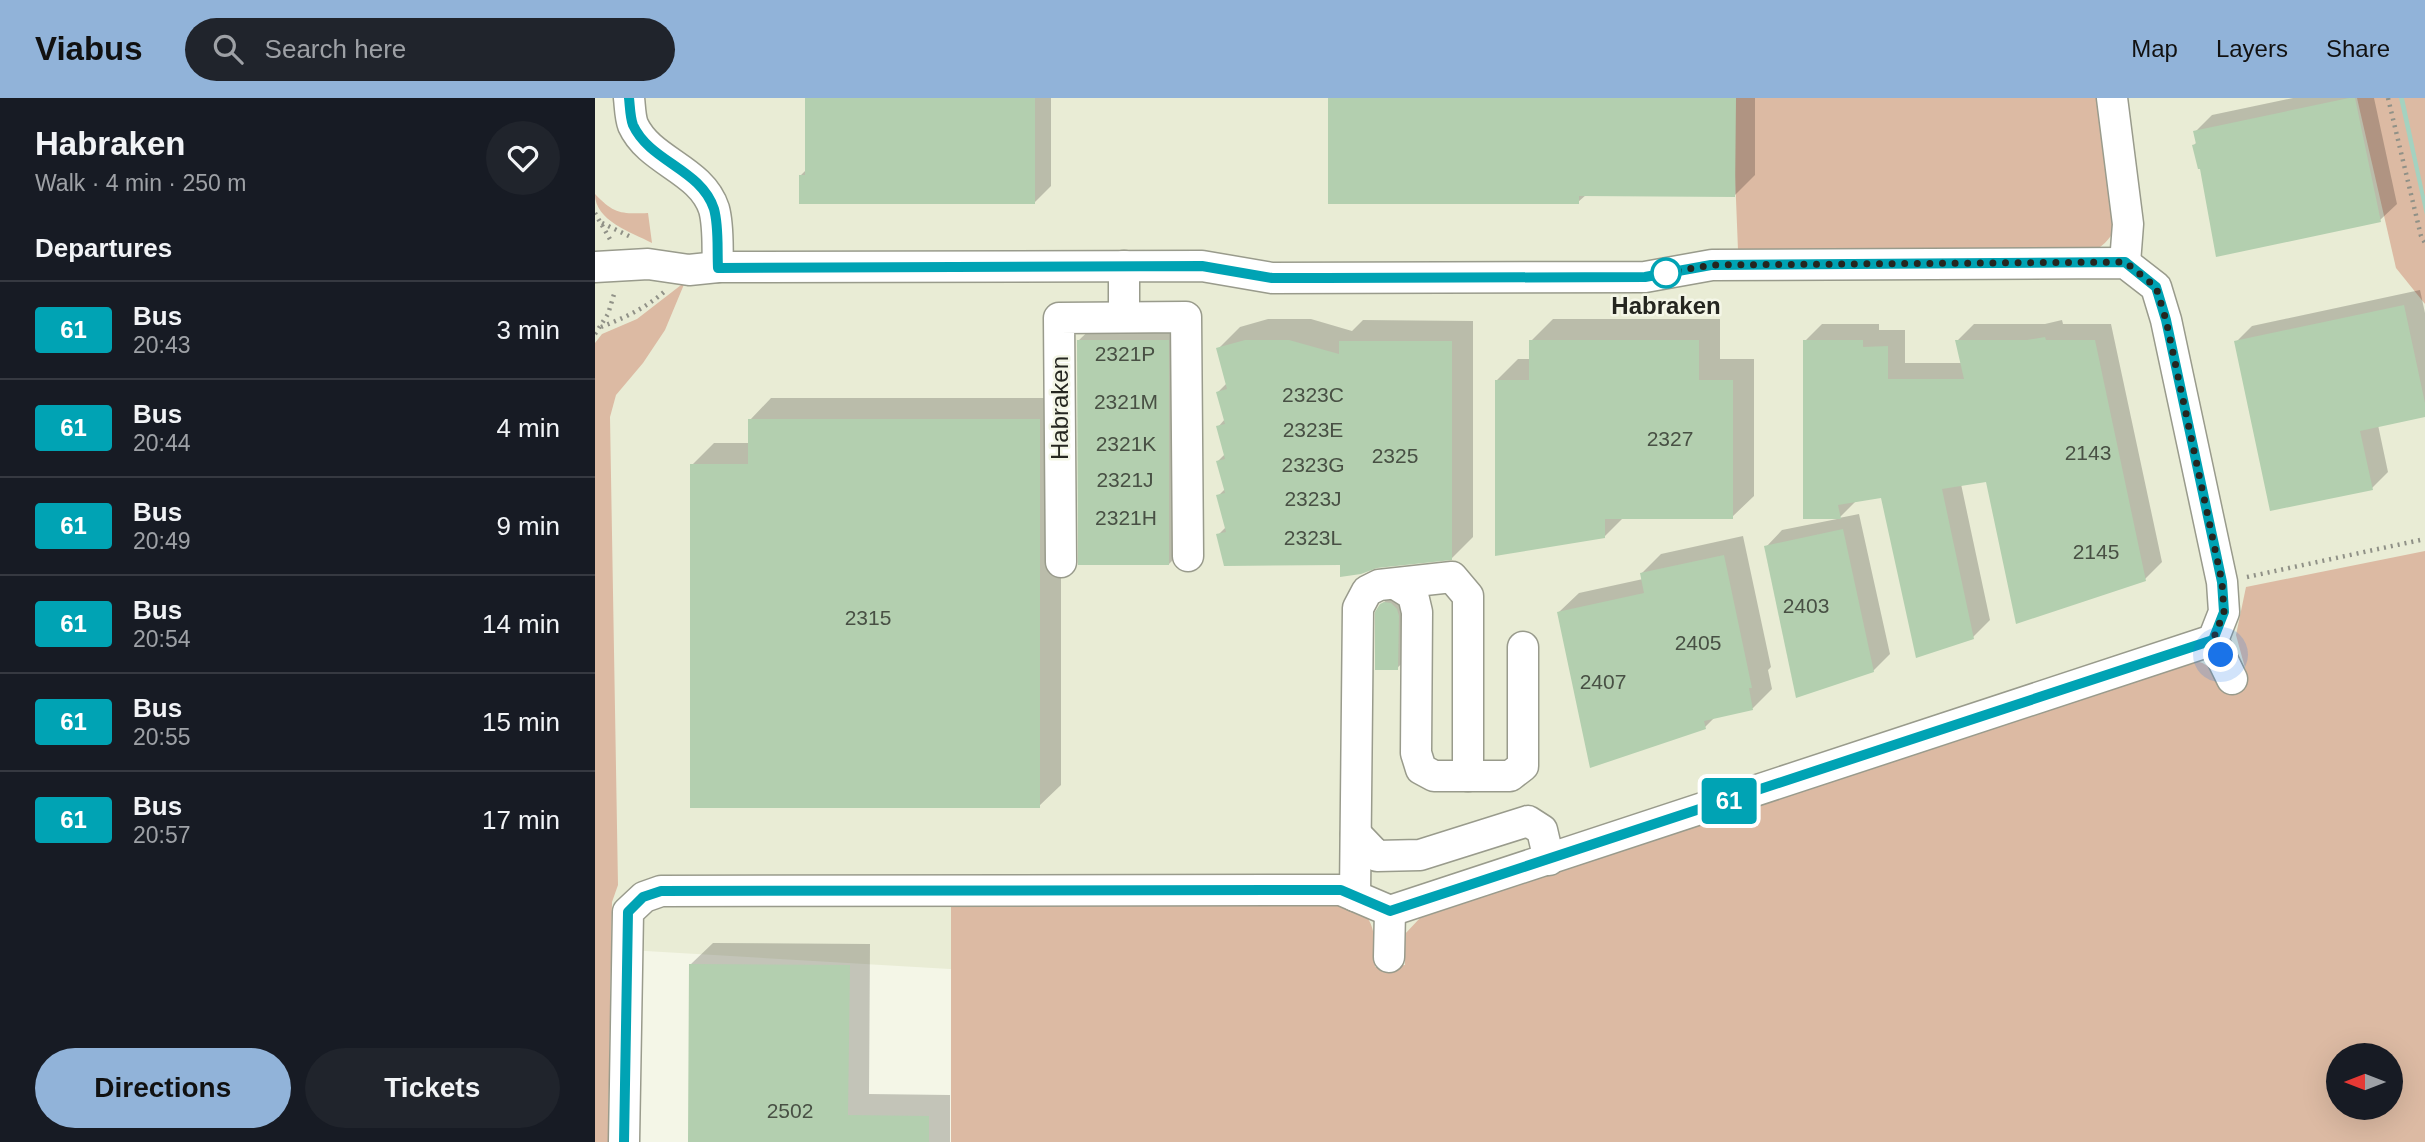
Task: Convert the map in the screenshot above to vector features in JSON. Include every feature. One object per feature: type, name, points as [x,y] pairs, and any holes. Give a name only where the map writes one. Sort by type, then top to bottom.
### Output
[{"type":"street","points":[[629,98],[633,124],[650,150],[696,181],[713,207],[717,231],[703,269]]},
{"type":"street","points":[[2112,98],[2129,224],[2125,262]]},
{"type":"street","points":[[595,267],[648,264],[703,269],[1202,266],[1272,278],[1645,277],[1711,265],[2125,262],[2156,287],[2166,320],[2222,582],[2224,612],[2213,640],[2232,679]]},
{"type":"street","points":[[1123,266],[1124,317]]},
{"type":"street","points":[[595,288],[645,283],[703,269]]},
{"type":"street","name":"Habraken","points":[[1061,562],[1059,318],[1186,317],[1188,556]]},
{"type":"street","points":[[1355,896],[1357,608],[1367,591],[1380,585],[1452,577],[1468,596],[1468,776]]},
{"type":"street","points":[[1397,585],[1413,595],[1417,612],[1416,753],[1420,769],[1434,776],[1510,776],[1523,766],[1523,647]]},
{"type":"street","points":[[624,1142],[628,912],[643,897],[661,891],[1341,890],[1390,911],[2213,640]]},
{"type":"street","points":[[1356,834],[1377,856],[1420,855],[1528,821],[1542,830],[1549,860]]},
{"type":"street","points":[[1389,957],[1390,911]]},
{"type":"path","points":[[2388,98],[2421,236],[2425,243]]},
{"type":"path","points":[[601,327],[653,302],[703,269]]},
{"type":"path","points":[[2222,582],[2425,540]]},
{"type":"shaded area","points":[[595,98],[2399,98],[2425,213],[2425,741],[1438,998],[595,948]]},
{"type":"shaded area","points":[[1732,98],[2097,98],[2113,184],[2113,233],[2092,253],[1738,250]]},
{"type":"shaded area","points":[[2357,98],[2425,98],[2425,304],[2396,268]]},
{"type":"shaded area","points":[[2399,98],[2404,98],[2425,197],[2425,215]]},
{"type":"shaded area","points":[[595,194],[607,206],[618,211],[648,213],[652,243],[607,218],[601,212]]},
{"type":"shaded area","points":[[685,282],[665,330],[643,363],[616,395],[610,417],[618,885],[612,902],[608,1142],[595,1142],[595,343],[602,334],[637,319]]},
{"type":"shaded area","points":[[2425,551],[2425,1142],[951,1142],[951,902],[1347,902],[1357,907],[1369,920],[1374,937],[1375,967],[1405,965],[1404,935],[1420,918],[2179,662],[2201,662],[2214,673],[2223,686],[2248,679],[2236,635],[2246,587]]},
{"type":"building","points":[[805,98],[1035,98],[1035,204],[799,204],[799,175],[805,175]]},
{"type":"building","points":[[1328,98],[1736,98],[1735,197],[1579,196],[1579,204],[1328,204]]},
{"type":"building","points":[[2355,98],[2381,222],[2216,257],[2200,169],[2192,145],[2196,144],[2193,131]]},
{"type":"building","points":[[2404,305],[2425,403],[2425,417],[2360,431],[2373,490],[2270,511],[2234,341]]},
{"type":"building","points":[[2045,337],[2046,340],[2095,340],[2146,581],[2016,624],[1986,482],[1942,489],[1974,639],[1916,658],[1881,498],[1838,505],[1841,519],[1803,519],[1803,340],[1863,340],[1863,347],[1888,346],[1888,379],[1964,379],[1955,340],[2027,340]]},
{"type":"building","points":[[1077,340],[1169,340],[1169,565],[1078,565]]},
{"type":"building","points":[[1245,340],[1289,340],[1339,354],[1339,341],[1452,341],[1452,560],[1377,568],[1340,577],[1340,565],[1224,566],[1216,534],[1226,532],[1216,495],[1225,493],[1216,461],[1225,459],[1216,426],[1225,424],[1216,392],[1227,389],[1216,348]]},
{"type":"building","points":[[1529,340],[1699,340],[1699,380],[1733,380],[1733,519],[1605,519],[1605,538],[1495,556],[1495,380],[1529,380]]},
{"type":"building","points":[[748,419],[1040,419],[1040,808],[690,808],[690,464],[748,464]]},
{"type":"building","points":[[1843,529],[1874,672],[1796,698],[1764,546]]},
{"type":"building","points":[[1724,555],[1752,688],[1749,688],[1753,710],[1704,721],[1706,729],[1590,768],[1557,612],[1644,593],[1640,573]]},
{"type":"building","points":[[1384,602],[1391,603],[1399,616],[1398,670],[1375,670],[1375,612]]},
{"type":"building","points":[[689,964],[850,965],[848,1115],[929,1116],[929,1142],[688,1142]]},
{"type":"bus line","name":"61","points":[[624,1142],[628,912],[643,897],[661,891],[1341,890],[1390,911],[1743,797],[2213,640],[2224,612],[2222,582],[2166,320],[2156,287],[2125,262],[1711,265],[1645,277],[1272,278],[1202,266],[718,268],[713,207],[696,181],[650,150],[633,124],[629,98]]},
{"type":"place","name":"Habraken","points":[[1666,273]]},
{"type":"route","points":[[1666,273],[1711,265],[2125,262],[2156,287],[2166,320],[2222,582],[2224,612],[2213,640],[2221,655]]}]
